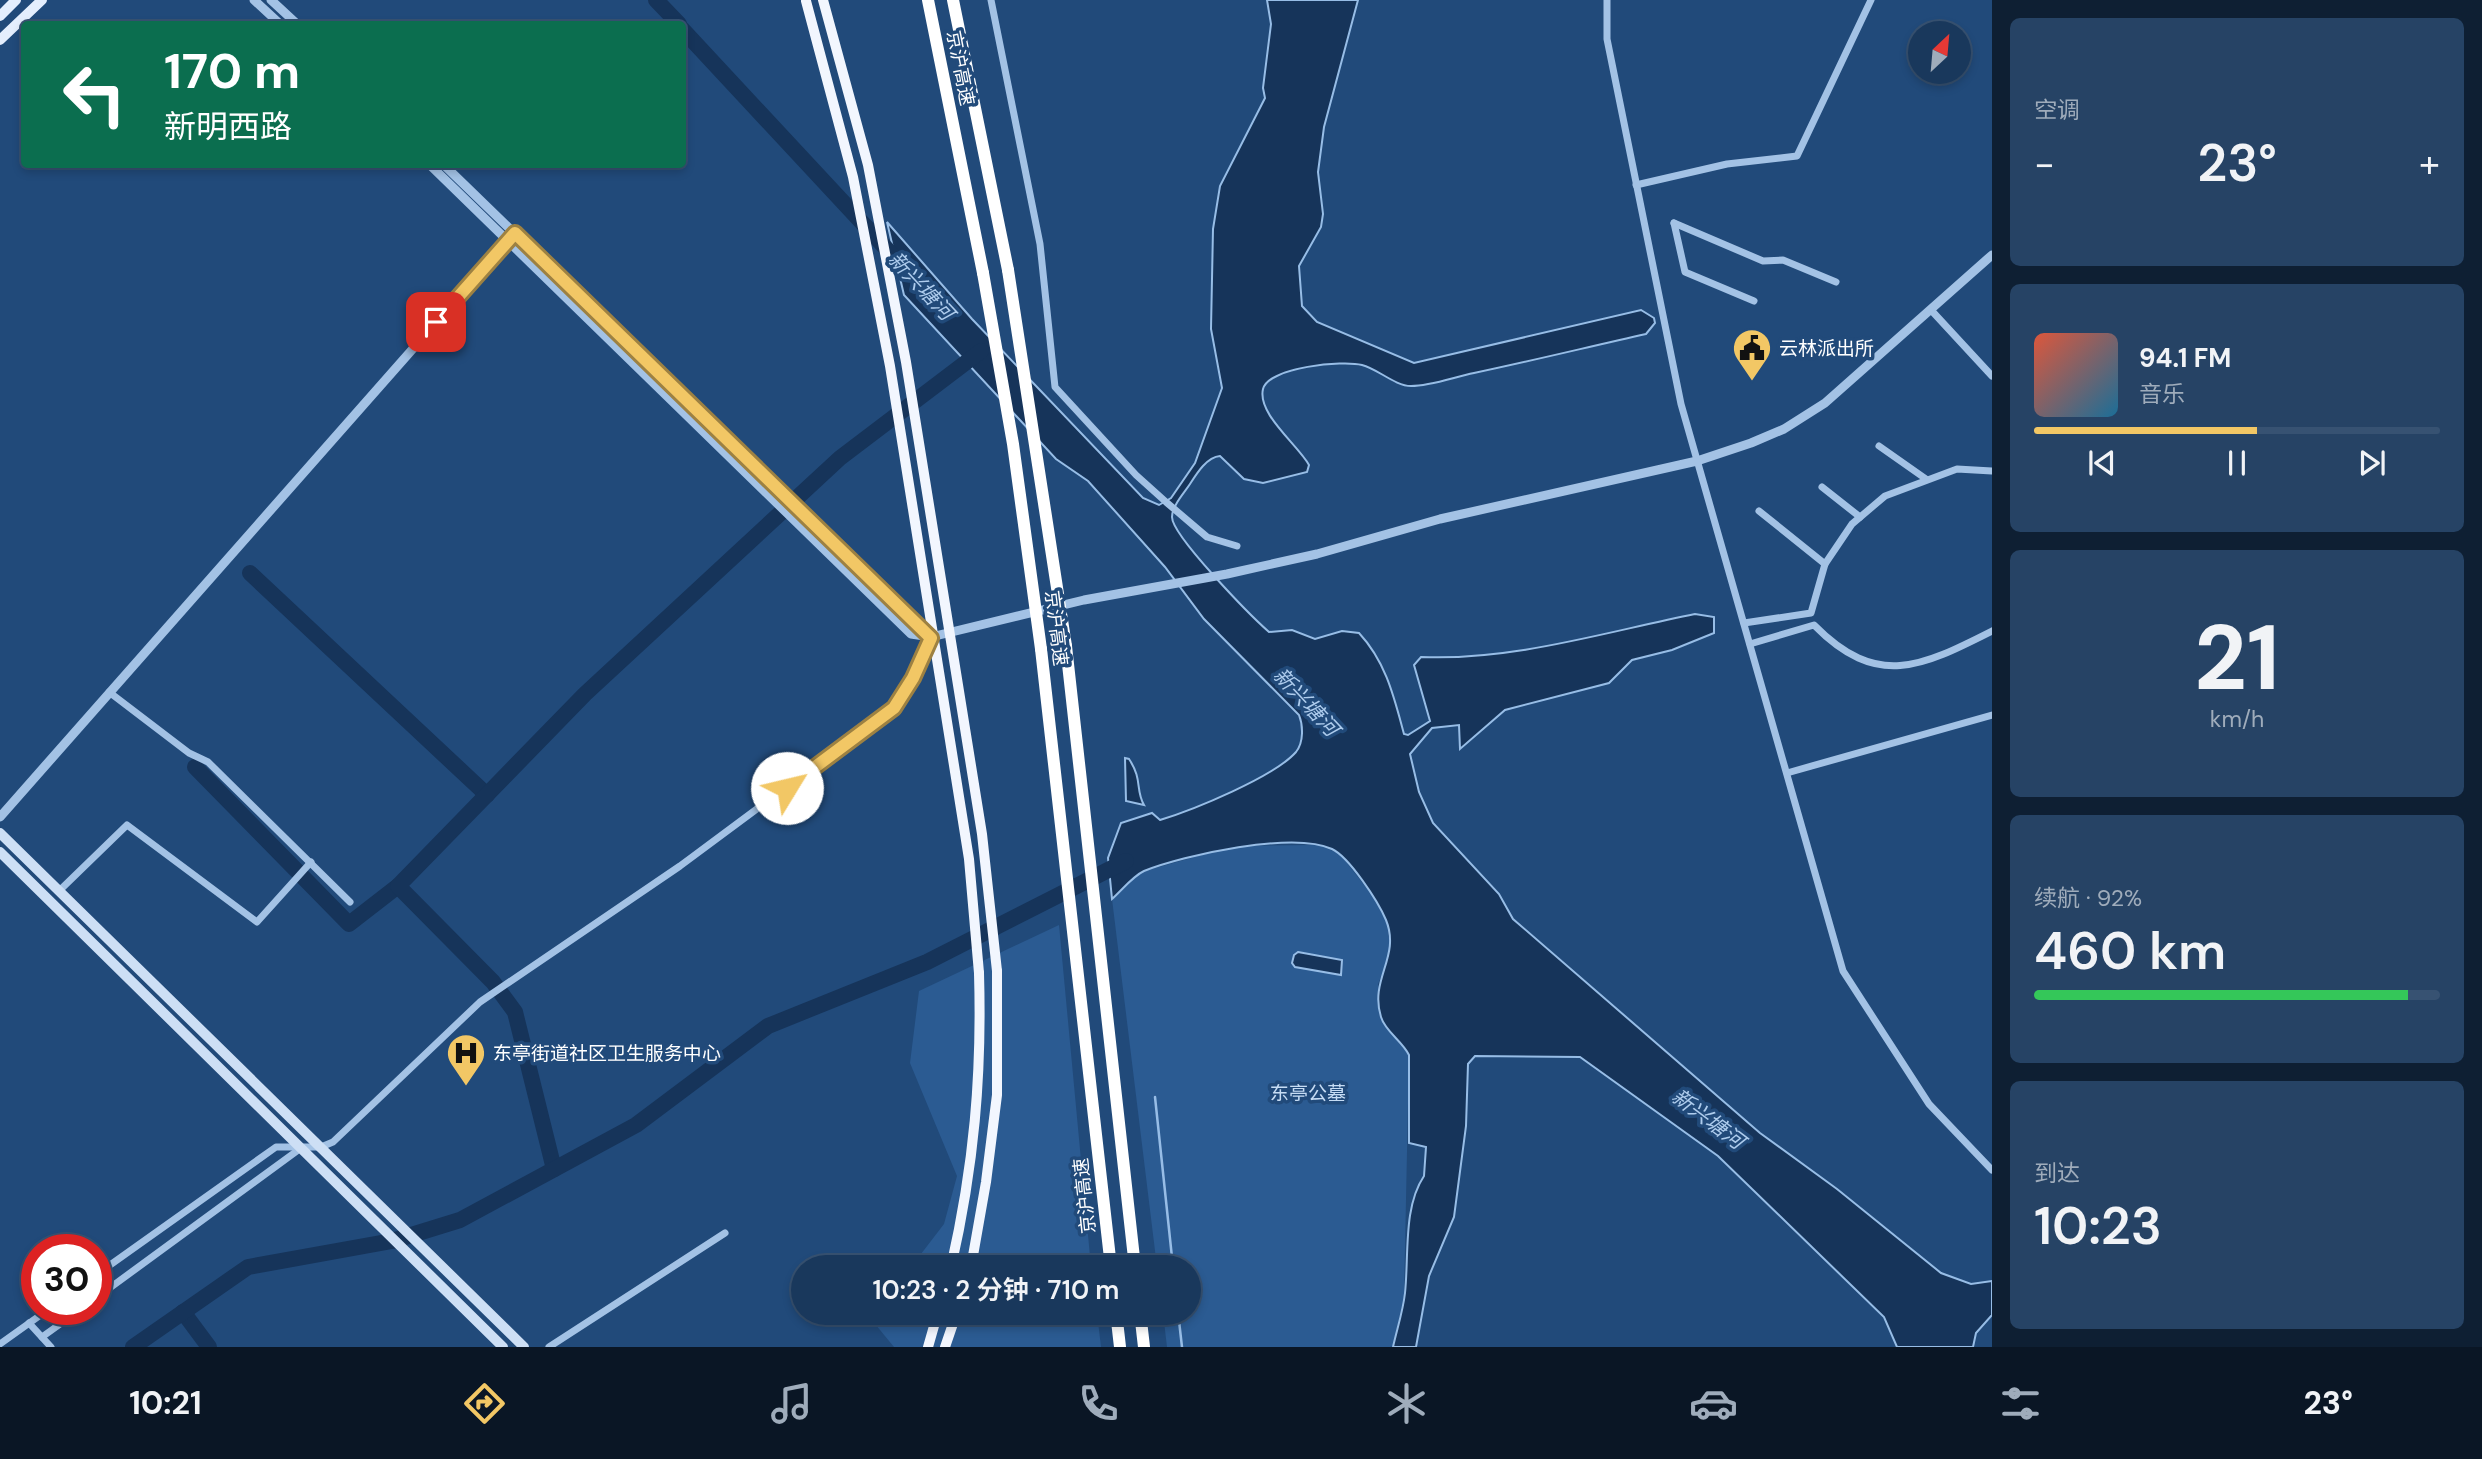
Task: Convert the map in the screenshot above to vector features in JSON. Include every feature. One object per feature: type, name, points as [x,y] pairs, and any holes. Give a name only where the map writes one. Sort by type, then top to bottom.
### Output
[{"type":"highway","points":[[806,0],[853,177],[890,366],[969,859],[979,973],[981,1055],[966,1195],[954,1255]]},
{"type":"highway","points":[[823,0],[868,165],[908,375],[982,834],[997,971],[998,1095],[973,1255]]},
{"type":"highway","name":"京沪高速","points":[[928,0],[983,273],[1013,444],[1041,649],[1110,1255]]},
{"type":"highway","name":"京沪高速","points":[[953,0],[1008,270],[1066,646],[1134,1255]]},
{"type":"highway","points":[[928,1347],[934,1325]]},
{"type":"highway","points":[[946,1347],[953,1325]]},
{"type":"highway","points":[[1117,1325],[1120,1347]]},
{"type":"highway","points":[[1141,1325],[1144,1347]]},
{"type":"main road","points":[[0,16],[16,0]]},
{"type":"main road","points":[[0,40],[42,0]]},
{"type":"main road","points":[[0,833],[524,1347]]},
{"type":"main road","points":[[0,852],[503,1347]]},
{"type":"street","points":[[254,0],[278,21]]},
{"type":"street","points":[[271,0],[294,21]]},
{"type":"street","points":[[991,0],[1040,244],[1055,387],[1136,475],[1166,502],[1207,537],[1237,546]]},
{"type":"street","points":[[1607,0],[1607,39],[1681,404],[1843,971],[1929,1104],[1991,1165]]},
{"type":"street","points":[[1636,185],[1727,164],[1797,156],[1871,0]]},
{"type":"street","points":[[434,168],[512,236]]},
{"type":"street","points":[[447,168],[512,236],[931,638]]},
{"type":"street","points":[[1754,301],[1685,272],[1674,223],[1763,261],[1783,260],[1836,282]]},
{"type":"street","points":[[0,817],[512,236]]},
{"type":"street","points":[[931,638],[1084,600],[1227,574],[1317,554],[1440,519],[1697,461],[1784,429],[1825,403],[1992,255]]},
{"type":"street","points":[[1931,310],[1992,376]]},
{"type":"street","points":[[1880,446],[1926,479]]},
{"type":"street","points":[[1744,623],[1811,613],[1825,564],[1860,517],[1885,496],[1957,469],[1992,471]]},
{"type":"street","points":[[1822,487],[1860,517]]},
{"type":"street","points":[[1759,511],[1825,564]]},
{"type":"street","points":[[1750,644],[1814,625],[1860,662],[1890,667],[1918,663],[1992,631]]},
{"type":"street","points":[[112,1264],[276,1147],[301,1149],[321,1147],[333,1142],[480,1002],[511,978],[680,866],[894,708],[913,678],[931,638]]},
{"type":"street","points":[[109,692],[189,753],[208,762],[351,902]]},
{"type":"street","points":[[1787,773],[1992,715]]},
{"type":"street","points":[[59,891],[127,825],[257,922],[311,862]]},
{"type":"street","points":[[112,1286],[301,1149]]},
{"type":"street","points":[[549,1347],[725,1233]]},
{"type":"street","points":[[0,1344],[26,1325]]},
{"type":"street","points":[[31,1325],[51,1347]]},
{"type":"street","points":[[42,1337],[59,1325]]},
{"type":"green space","name":"东亭公墓","points":[[1319,845],[1340,854],[1379,904],[1387,923],[1391,953],[1378,984],[1385,1026],[1409,1055],[1404,1296],[1393,1347],[1167,1347],[1164,1325],[1201,1325],[1201,1255],[1156,1255],[1112,899],[1141,872],[1234,846]]},
{"type":"green space","points":[[1059,925],[1090,1255],[920,1255],[944,1224],[957,1176],[910,1063],[919,991]]},
{"type":"green space","points":[[876,1325],[1098,1325],[1101,1347],[894,1347]]},
{"type":"water","points":[[1267,0],[1358,0],[1324,127],[1318,172],[1323,214],[1321,227],[1299,266],[1302,306],[1317,322],[1414,363],[1641,310],[1654,318],[1655,323],[1646,334],[1426,385],[1405,385],[1368,367],[1353,364],[1308,367],[1278,375],[1268,381],[1263,389],[1263,399],[1272,419],[1309,465],[1307,472],[1263,483],[1244,479],[1220,456],[1215,457],[1199,471],[1176,504],[1172,517],[1175,527],[1214,576],[1269,632],[1292,630],[1315,639],[1342,631],[1359,633],[1382,668],[1404,734],[1408,735],[1430,721],[1414,665],[1421,657],[1455,657],[1524,650],[1695,614],[1714,617],[1714,633],[1672,650],[1632,660],[1609,683],[1505,710],[1460,749],[1459,725],[1432,728],[1410,754],[1419,792],[1433,823],[1499,894],[1513,919],[1760,1133],[1837,1189],[1941,1273],[1971,1284],[1992,1281],[1992,1315],[1976,1333],[1973,1347],[1897,1347],[1884,1317],[1718,1156],[1580,1057],[1475,1056],[1468,1064],[1466,1126],[1454,1217],[1429,1276],[1416,1347],[1393,1347],[1405,1293],[1410,1217],[1417,1188],[1424,1176],[1426,1147],[1409,1143],[1409,1055],[1386,1027],[1378,1003],[1390,933],[1377,902],[1354,870],[1332,849],[1314,844],[1292,843],[1238,847],[1162,865],[1140,873],[1112,899],[1108,858],[1121,823],[1152,813],[1160,820],[1212,801],[1270,772],[1299,748],[1302,734],[1299,715],[1204,619],[1165,567],[1088,481],[1056,459],[904,295],[887,222],[972,319],[1143,498],[1159,505],[1171,498],[1195,463],[1222,388],[1211,329],[1213,229],[1220,186],[1265,98],[1263,88],[1271,24]]},
{"type":"water","points":[[1125,758],[1129,759],[1136,773],[1144,805],[1126,801]]},
{"type":"water","points":[[1298,952],[1342,960],[1341,975],[1295,967],[1292,963]]},
{"type":"waterway","name":"新兴塘河","points":[[656,0],[676,21]]},
{"type":"waterway","name":"新兴塘河","points":[[686,33],[909,273]]},
{"type":"waterway","points":[[554,1169],[515,1012],[493,982],[398,886],[585,694],[840,458],[981,351]]},
{"type":"waterway","points":[[250,573],[487,795]]},
{"type":"waterway","points":[[195,767],[349,924],[398,886]]},
{"type":"waterway","points":[[133,1347],[248,1267],[392,1241],[460,1220],[636,1125],[768,1026],[927,962],[1126,861]]},
{"type":"waterway","points":[[1155,1097],[1172,1255]]},
{"type":"waterway","points":[[183,1312],[209,1347]]},
{"type":"waterway","points":[[1179,1325],[1182,1347]]},
{"type":"place","name":"云林派出所","points":[[1752,382]]},
{"type":"place","name":"东亭街道社区卫生服务中心","points":[[466,1087]]},
{"type":"route","points":[[436,322],[515,233],[931,638],[913,678],[894,708],[787,788]]}]
